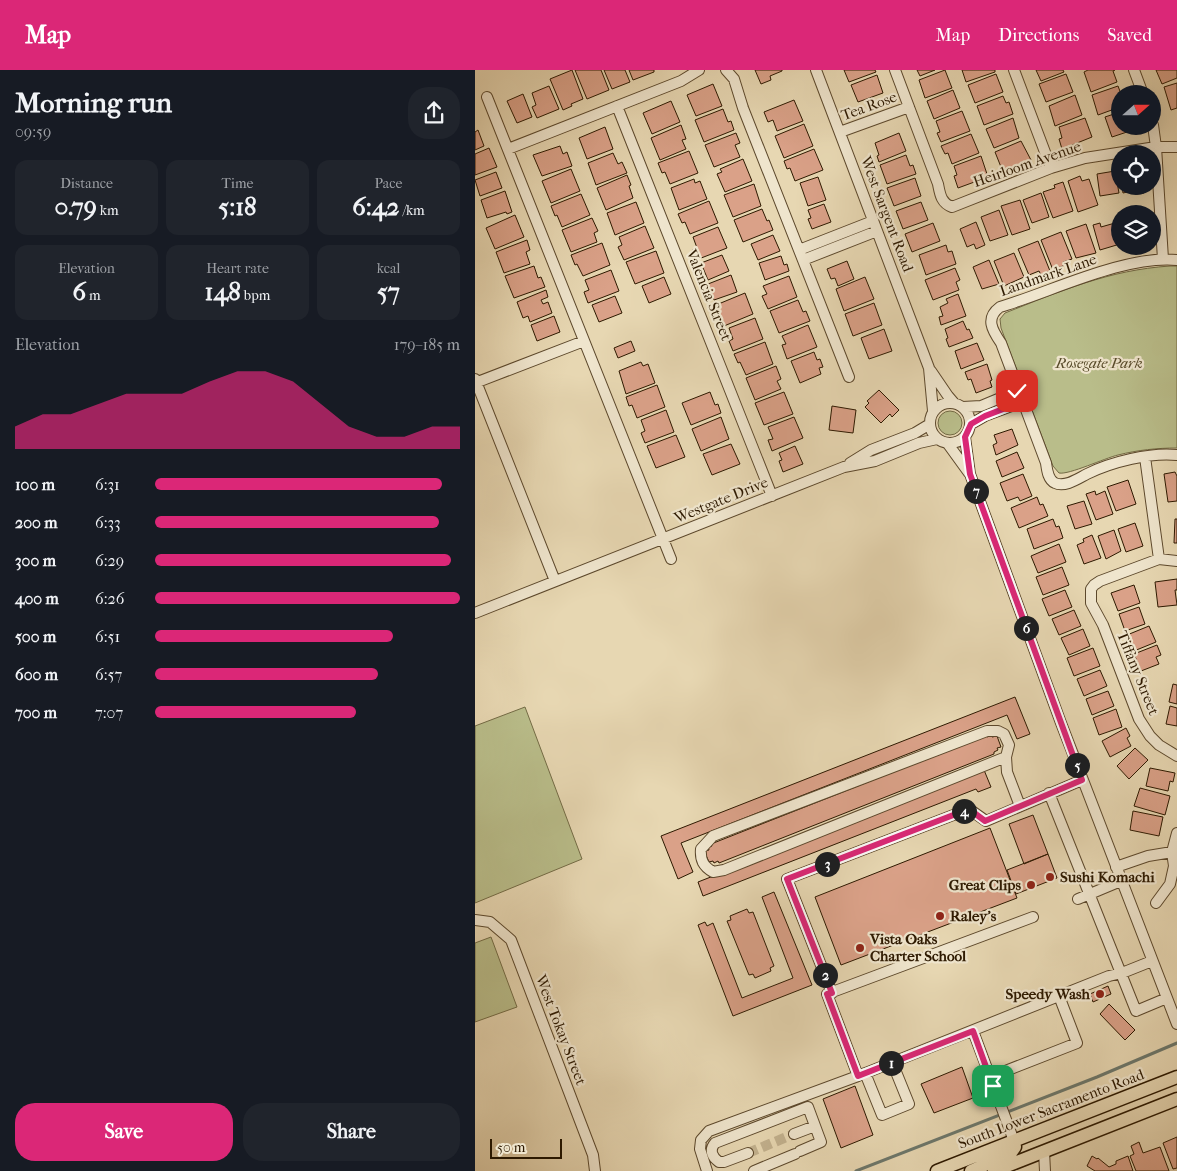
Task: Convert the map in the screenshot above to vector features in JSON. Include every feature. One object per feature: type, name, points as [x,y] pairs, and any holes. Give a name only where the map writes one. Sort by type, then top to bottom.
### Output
[{"type":"main road","name":"South Lower Sacramento Road","points":[[937,1171],[1177,1077]]},
{"type":"main road","points":[[994,1171],[1177,1099]]},
{"type":"main road","points":[[971,1171],[1010,1154],[1015,1147],[1014,1141]]},
{"type":"street","points":[[508,149],[681,81],[699,70]]},
{"type":"street","points":[[726,70],[734,79],[743,108],[849,377]]},
{"type":"street","name":"West Sargent Road","points":[[816,70],[929,368],[948,396],[959,405]]},
{"type":"street","points":[[895,70],[909,107]]},
{"type":"street","points":[[1014,70],[1051,168]]},
{"type":"street","points":[[1133,70],[1139,85]]},
{"type":"street","points":[[487,97],[671,559]]},
{"type":"street","name":"Valencia Street","points":[[617,106],[772,496]]},
{"type":"street","name":"Tea Rose","points":[[840,132],[909,107]]},
{"type":"street","name":"Heirloom Avenue","points":[[909,107],[941,198],[948,206],[957,205],[1051,168],[1111,154]]},
{"type":"street","name":"Heirloom Avenue","points":[[1161,146],[1177,147]]},
{"type":"street","points":[[1160,195],[1163,259]]},
{"type":"street","points":[[801,255],[873,221]]},
{"type":"street","points":[[801,255],[877,231]]},
{"type":"street","name":"Landmark Lane","points":[[1017,391],[1001,343],[992,327],[994,311],[1000,307],[1095,274],[1131,264],[1163,259],[1177,260]]},
{"type":"street","points":[[555,581],[476,382],[584,341]]},
{"type":"street","name":"West Sargent Road","points":[[929,368],[933,412]]},
{"type":"street","points":[[1021,402],[985,416],[971,424],[961,441],[948,444],[937,440],[933,435],[930,424],[933,412],[943,404],[981,406],[1017,391],[1046,463],[1050,480],[1054,483],[1069,482],[1094,470],[1135,458],[1177,455]]},
{"type":"street","points":[[959,405],[967,412],[971,424]]},
{"type":"street","name":"Westgate Drive","points":[[844,467],[871,450],[915,433],[930,424]]},
{"type":"street","points":[[965,437],[970,474],[1082,780],[1177,1024]]},
{"type":"street","name":"Westgate Drive","points":[[475,613],[844,467],[875,460],[919,444],[937,440]]},
{"type":"street","points":[[948,444],[970,474]]},
{"type":"street","points":[[1145,457],[1159,559],[1177,561]]},
{"type":"street","name":"Tiffany Street","points":[[1159,559],[1100,581],[1091,589],[1091,602],[1103,625],[1139,719],[1150,736],[1159,745],[1177,756]]},
{"type":"street","points":[[1006,757],[724,870],[713,872],[705,867],[700,858],[701,849],[713,836],[987,731],[998,731],[1004,734],[1009,745],[1006,757],[1007,772],[1020,806]]},
{"type":"street","points":[[832,993],[787,879],[969,809],[985,821],[1082,780]]},
{"type":"street","points":[[1049,793],[1136,1011],[1167,998]]},
{"type":"street","points":[[1156,903],[1170,884],[1174,866],[1172,852],[1177,833]]},
{"type":"street","points":[[1116,867],[1148,856],[1172,852]]},
{"type":"street","points":[[1078,900],[1121,880]]},
{"type":"street","points":[[892,1062],[909,1104],[882,1114],[862,1074],[827,994],[1033,917]]},
{"type":"street","name":"West Tokay Street","points":[[475,920],[490,922],[511,940],[593,1154],[595,1171]]},
{"type":"street","points":[[707,1171],[700,1149],[701,1140],[709,1131],[862,1074],[1109,976],[1152,961]]},
{"type":"street","points":[[990,1077],[1077,1043],[1059,996]]},
{"type":"street","points":[[973,1031],[1014,1141]]},
{"type":"street","points":[[795,1098],[800,1110]]},
{"type":"street","points":[[748,1153],[719,1162],[714,1159],[711,1151],[715,1142],[808,1107],[821,1142],[754,1171]]},
{"type":"street","points":[[793,1134],[815,1126]]},
{"type":"street","points":[[1044,1151],[1045,1171]]},
{"type":"green space","name":"Rosegate Park","points":[[1177,266],[1177,448],[1125,453],[1071,471],[1059,473],[1053,466],[1001,328],[1000,319],[1005,313],[1086,283],[1126,272]]},
{"type":"green space","points":[[950,411],[955,412],[961,418],[961,428],[955,434],[950,435],[945,434],[939,428],[938,423],[939,418],[945,412]]},
{"type":"green space","points":[[525,707],[582,859],[475,903],[475,726]]},
{"type":"green space","points":[[491,937],[517,1007],[475,1022],[475,943]]},
{"type":"building","points":[[572,70],[583,99],[563,110],[550,79]]},
{"type":"building","points":[[575,70],[601,70],[609,90],[587,99]]},
{"type":"building","points":[[604,70],[625,70],[630,82],[612,89]]},
{"type":"building","points":[[629,70],[654,70],[654,72],[633,80]]},
{"type":"building","points":[[755,70],[782,71],[770,76],[771,80],[761,84]]},
{"type":"building","points":[[844,70],[875,70],[876,72],[849,82]]},
{"type":"building","points":[[917,70],[935,70],[920,76]]},
{"type":"building","points":[[945,70],[952,88],[925,98],[919,80]]},
{"type":"building","points":[[962,70],[995,70],[995,72],[966,82]]},
{"type":"building","points":[[1036,70],[1063,70],[1064,72],[1041,81]]},
{"type":"building","points":[[1088,70],[1115,70],[1113,71],[1117,82],[1091,92],[1084,72]]},
{"type":"building","points":[[1156,70],[1177,70],[1177,78],[1162,84]]},
{"type":"building","points":[[996,74],[1003,92],[975,103],[968,85]]},
{"type":"building","points":[[1066,74],[1073,92],[1046,102],[1039,84]]},
{"type":"building","points":[[877,75],[883,93],[858,102],[851,85]]},
{"type":"building","points":[[1177,83],[1177,108],[1171,110],[1164,87]]},
{"type":"building","points":[[713,84],[722,106],[696,116],[687,95]]},
{"type":"building","points":[[549,86],[559,109],[537,118],[532,107],[536,105],[532,93]]},
{"type":"building","points":[[1111,88],[1111,110],[1098,115],[1092,95]]},
{"type":"building","points":[[953,90],[960,108],[934,119],[927,101]]},
{"type":"building","points":[[523,94],[532,117],[517,123],[507,101]]},
{"type":"building","points":[[1075,95],[1082,115],[1055,126],[1049,106]]},
{"type":"building","points":[[1003,96],[1006,103],[1009,102],[1013,114],[984,125],[977,106]]},
{"type":"building","points":[[794,100],[803,121],[777,131],[773,120],[768,122],[764,112]]},
{"type":"building","points":[[671,101],[680,122],[652,134],[643,113]]},
{"type":"building","points":[[723,109],[728,122],[731,121],[734,130],[704,142],[695,120]]},
{"type":"building","points":[[962,111],[970,131],[941,142],[937,133],[940,132],[936,121]]},
{"type":"building","points":[[1111,115],[1111,134],[1105,117]]},
{"type":"building","points":[[1013,118],[1019,138],[994,148],[986,129]]},
{"type":"building","points":[[1085,118],[1092,137],[1062,149],[1059,139],[1062,138],[1059,127]]},
{"type":"building","points":[[804,124],[813,146],[784,158],[775,136]]},
{"type":"building","points":[[681,125],[686,139],[682,140],[686,149],[660,160],[651,138]]},
{"type":"building","points":[[605,127],[613,149],[587,159],[579,138]]},
{"type":"building","points":[[478,130],[484,146],[475,150],[475,132]]},
{"type":"building","points":[[736,133],[740,143],[735,145],[740,157],[714,167],[705,145]]},
{"type":"building","points":[[899,133],[906,151],[879,162],[875,143]]},
{"type":"building","points":[[971,134],[979,153],[952,164],[948,153],[945,154],[941,146]]},
{"type":"building","points":[[1021,141],[1031,160],[1003,172],[995,152]]},
{"type":"building","points":[[560,146],[563,154],[567,152],[572,166],[542,176],[533,155]]},
{"type":"building","points":[[489,148],[497,167],[475,175],[475,154]]},
{"type":"building","points":[[814,149],[823,170],[795,181],[790,168],[787,169],[784,161]]},
{"type":"building","points":[[689,151],[698,173],[670,184],[665,172],[662,173],[658,163]]},
{"type":"building","points":[[613,153],[618,164],[622,162],[627,173],[596,185],[588,163]]},
{"type":"building","points":[[906,155],[910,166],[913,165],[916,174],[887,184],[880,165]]},
{"type":"building","points":[[981,156],[988,177],[958,188],[954,176],[957,175],[954,166]]},
{"type":"building","points":[[743,159],[752,181],[725,192],[717,174],[722,172],[720,169]]},
{"type":"building","points":[[571,169],[580,191],[551,203],[542,181]]},
{"type":"building","points":[[496,172],[502,188],[480,196],[475,180]]},
{"type":"building","points":[[1111,172],[1111,194],[1100,196],[1097,174]]},
{"type":"building","points":[[627,175],[633,198],[606,210],[597,188]]},
{"type":"building","points":[[1080,176],[1082,181],[1089,179],[1098,205],[1078,212],[1068,181]]},
{"type":"building","points":[[818,177],[826,200],[808,206],[800,183]]},
{"type":"building","points":[[915,178],[921,196],[894,206],[887,188]]},
{"type":"building","points":[[694,179],[695,183],[700,181],[707,199],[679,210],[671,188]]},
{"type":"building","points":[[1063,182],[1073,211],[1053,218],[1043,192],[1055,188],[1054,185]]},
{"type":"building","points":[[754,184],[761,206],[733,217],[724,195]]},
{"type":"building","points":[[505,191],[512,212],[487,218],[481,200]]},
{"type":"building","points":[[1041,193],[1049,217],[1032,223],[1023,200]]},
{"type":"building","points":[[581,194],[590,215],[562,227],[551,206]]},
{"type":"building","points":[[1020,200],[1030,229],[1012,235],[1001,206]]},
{"type":"building","points":[[709,201],[718,223],[690,234],[685,222],[682,223],[678,214]]},
{"type":"building","points":[[636,202],[644,223],[615,235],[607,213]]},
{"type":"building","points":[[921,202],[928,220],[903,229],[896,211]]},
{"type":"building","points":[[824,204],[831,222],[812,229],[808,219],[811,218],[808,210]]},
{"type":"building","points":[[762,209],[773,230],[743,242],[734,220]]},
{"type":"building","points":[[999,210],[1008,235],[990,241],[981,217]]},
{"type":"building","points":[[515,215],[524,237],[495,249],[486,228]]},
{"type":"building","points":[[592,218],[598,231],[594,233],[597,242],[571,252],[562,230]]},
{"type":"building","points":[[976,222],[985,245],[976,249],[974,244],[967,247],[960,229]]},
{"type":"building","points":[[933,223],[940,241],[912,252],[905,234]]},
{"type":"building","points":[[1100,223],[1101,227],[1111,224],[1111,247],[1100,250],[1093,225]]},
{"type":"building","points":[[1086,224],[1096,253],[1076,258],[1066,231]]},
{"type":"building","points":[[645,226],[654,248],[624,260],[618,247],[622,245],[619,237]]},
{"type":"building","points":[[718,227],[727,248],[696,260],[692,250],[697,248],[693,237]]},
{"type":"building","points":[[1061,232],[1072,259],[1063,262],[1065,265],[1053,270],[1041,240]]},
{"type":"building","points":[[773,235],[780,251],[758,260],[751,244]]},
{"type":"building","points":[[527,240],[530,250],[526,252],[530,264],[504,273],[496,252]]},
{"type":"building","points":[[1038,241],[1050,271],[1041,275],[1039,271],[1029,275],[1018,249]]},
{"type":"building","points":[[602,243],[610,265],[583,276],[571,255]]},
{"type":"building","points":[[946,245],[948,252],[952,251],[956,264],[926,275],[919,255]]},
{"type":"building","points":[[656,251],[664,273],[635,284],[626,262]]},
{"type":"building","points":[[1014,253],[1024,277],[1004,286],[994,261]]},
{"type":"building","points":[[722,255],[729,271],[708,280],[701,263]]},
{"type":"building","points":[[781,256],[784,265],[787,264],[789,271],[765,280],[759,263]]},
{"type":"building","points":[[989,260],[999,284],[982,289],[973,267]]},
{"type":"building","points":[[847,261],[854,279],[838,286],[835,278],[831,279],[827,269]]},
{"type":"building","points":[[534,266],[538,278],[541,277],[545,287],[514,298],[505,276]]},
{"type":"building","points":[[955,268],[960,280],[956,282],[959,290],[933,300],[925,280]]},
{"type":"building","points":[[611,270],[619,291],[588,303],[584,292],[589,290],[585,280]]},
{"type":"building","points":[[731,275],[737,292],[714,300],[708,284]]},
{"type":"building","points":[[789,276],[797,297],[768,309],[762,296],[767,294],[763,286]]},
{"type":"building","points":[[664,277],[671,294],[649,303],[642,286]]},
{"type":"building","points":[[865,277],[874,299],[844,311],[836,289]]},
{"type":"building","points":[[546,290],[548,297],[541,300],[543,304],[548,302],[552,313],[530,322],[528,316],[523,318],[517,302]]},
{"type":"building","points":[[745,293],[753,314],[724,326],[716,305]]},
{"type":"building","points":[[958,294],[966,316],[941,325],[939,317],[943,316],[940,307],[948,303],[946,299]]},
{"type":"building","points":[[615,296],[622,313],[599,322],[592,305]]},
{"type":"building","points":[[798,300],[803,312],[806,311],[810,321],[779,333],[770,311]]},
{"type":"building","points":[[874,303],[882,325],[853,336],[845,314]]},
{"type":"building","points":[[554,316],[560,332],[537,341],[531,325]]},
{"type":"building","points":[[755,318],[763,339],[733,351],[729,341],[733,339],[729,328]]},
{"type":"building","points":[[963,321],[973,338],[949,347],[945,329]]},
{"type":"building","points":[[808,325],[817,347],[787,359],[782,345],[786,344],[782,336]]},
{"type":"building","points":[[884,329],[892,351],[869,359],[861,338]]},
{"type":"building","points":[[631,341],[635,351],[618,358],[614,348]]},
{"type":"building","points":[[765,342],[773,364],[746,375],[734,354]]},
{"type":"building","points":[[977,343],[984,360],[961,369],[955,351]]},
{"type":"building","points":[[814,352],[817,360],[820,359],[823,367],[819,368],[821,374],[800,383],[791,361]]},
{"type":"building","points":[[641,362],[643,366],[648,364],[655,383],[626,394],[619,371]]},
{"type":"building","points":[[987,364],[992,387],[976,393],[971,379],[968,380],[965,372]]},
{"type":"building","points":[[776,366],[781,379],[777,381],[781,389],[755,400],[746,378]]},
{"type":"building","points":[[657,385],[665,407],[637,418],[632,405],[629,406],[626,397]]},
{"type":"building","points":[[879,390],[899,410],[892,417],[890,414],[881,423],[865,407],[869,403],[867,401]]},
{"type":"building","points":[[710,392],[715,405],[718,404],[721,413],[691,425],[682,403]]},
{"type":"building","points":[[784,392],[793,414],[764,425],[755,403]]},
{"type":"building","points":[[832,406],[856,410],[853,433],[829,430]]},
{"type":"building","points":[[666,410],[674,432],[645,443],[641,433],[645,431],[641,420]]},
{"type":"building","points":[[721,417],[729,439],[701,451],[692,429]]},
{"type":"building","points":[[794,417],[803,438],[772,451],[768,440],[773,439],[768,427]]},
{"type":"building","points":[[1012,429],[1018,445],[996,455],[993,445],[997,443],[994,435]]},
{"type":"building","points":[[676,435],[685,457],[656,468],[647,446]]},
{"type":"building","points":[[731,444],[740,464],[712,475],[703,454]]},
{"type":"building","points":[[795,446],[803,464],[783,472],[779,461],[782,460],[779,453]]},
{"type":"building","points":[[1017,452],[1024,468],[1002,477],[996,461]]},
{"type":"building","points":[[1175,472],[1177,476],[1177,501],[1168,502],[1164,474]]},
{"type":"building","points":[[1023,474],[1032,496],[1020,501],[1018,497],[1007,501],[1000,483]]},
{"type":"building","points":[[1128,480],[1136,504],[1116,511],[1107,487]]},
{"type":"building","points":[[1095,491],[1096,495],[1105,491],[1113,514],[1096,520],[1086,494]]},
{"type":"building","points":[[1037,497],[1040,505],[1043,504],[1048,516],[1019,528],[1011,508]]},
{"type":"building","points":[[1084,501],[1092,524],[1075,529],[1067,506]]},
{"type":"building","points":[[1053,519],[1056,527],[1059,526],[1063,538],[1034,549],[1027,529]]},
{"type":"building","points":[[1175,519],[1177,519],[1177,543],[1174,543]]},
{"type":"building","points":[[1135,523],[1143,546],[1126,552],[1118,529]]},
{"type":"building","points":[[1114,530],[1121,551],[1106,559],[1098,536]]},
{"type":"building","points":[[1092,535],[1101,558],[1084,564],[1077,545],[1084,542],[1083,539]]},
{"type":"building","points":[[1059,544],[1066,562],[1038,573],[1031,556]]},
{"type":"building","points":[[1062,567],[1069,585],[1043,595],[1036,577]]},
{"type":"building","points":[[1177,579],[1177,590],[1175,590],[1177,605],[1158,607],[1155,582]]},
{"type":"building","points":[[1134,585],[1140,603],[1118,611],[1111,593]]},
{"type":"building","points":[[1065,590],[1072,607],[1049,616],[1042,599]]},
{"type":"building","points":[[1139,607],[1145,624],[1125,631],[1119,614]]},
{"type":"building","points":[[1074,610],[1081,626],[1059,635],[1052,619]]},
{"type":"building","points":[[1149,626],[1156,642],[1134,651],[1127,635]]},
{"type":"building","points":[[1083,629],[1090,646],[1069,655],[1061,638]]},
{"type":"building","points":[[1157,645],[1161,655],[1156,657],[1159,664],[1141,671],[1134,654]]},
{"type":"building","points":[[1093,648],[1100,666],[1074,676],[1067,658]]},
{"type":"building","points":[[1100,670],[1107,686],[1084,696],[1077,679]]},
{"type":"building","points":[[1173,684],[1177,685],[1177,704],[1169,702]]},
{"type":"building","points":[[1108,691],[1114,706],[1092,715],[1086,699]]},
{"type":"building","points":[[1015,697],[1030,734],[1017,739],[1007,715],[681,843],[693,872],[678,879],[661,836]]},
{"type":"building","points":[[1170,706],[1177,708],[1177,726],[1166,724]]},
{"type":"building","points":[[1116,709],[1122,727],[1099,735],[1093,718]]},
{"type":"building","points":[[1126,728],[1130,736],[1127,738],[1131,746],[1110,757],[1102,741]]},
{"type":"building","points":[[987,735],[987,737],[997,736],[1001,747],[997,748],[998,750],[994,754],[719,863],[718,861],[714,863],[713,861],[709,862],[704,851],[709,850],[708,847],[712,846],[711,844]]},
{"type":"building","points":[[1135,748],[1148,760],[1129,779],[1117,766]]},
{"type":"building","points":[[1150,768],[1175,773],[1173,782],[1170,781],[1168,791],[1146,786]]},
{"type":"building","points":[[984,770],[991,787],[978,792],[976,789],[703,896],[698,882]]},
{"type":"building","points":[[1140,788],[1170,796],[1165,815],[1134,806]]},
{"type":"building","points":[[1133,811],[1163,817],[1159,836],[1130,830]]},
{"type":"building","points":[[1033,815],[1048,854],[1024,864],[1009,824]]},
{"type":"building","points":[[990,828],[1017,898],[841,965],[815,897]]},
{"type":"building","points":[[1048,854],[1057,878],[1016,894],[1007,870]]},
{"type":"building","points":[[774,892],[812,985],[733,1016],[698,925],[705,922],[707,926],[713,923],[742,998],[793,978],[762,897]]},
{"type":"building","points":[[747,909],[749,913],[753,912],[774,966],[770,968],[771,971],[755,978],[753,974],[749,975],[727,921],[731,920],[730,916]]},
{"type":"building","name":"Speedy Wash","points":[[1108,986],[1111,994],[1093,1002],[1090,994]]},
{"type":"building","points":[[1109,1004],[1135,1030],[1125,1040],[1100,1014]]},
{"type":"building","points":[[962,1067],[973,1098],[934,1113],[921,1084]]},
{"type":"building","points":[[855,1086],[873,1135],[841,1148],[823,1099]]},
{"type":"building","points":[[1177,1137],[1177,1168],[1173,1169],[1163,1143]]},
{"type":"building","points":[[1139,1142],[1143,1153],[1160,1147],[1169,1171],[1136,1171],[1130,1156],[1134,1154],[1131,1146]]},
{"type":"building","points":[[1092,1156],[1098,1158],[1109,1167],[1116,1164],[1116,1161],[1128,1156],[1133,1171],[1095,1171],[1087,1166]]},
{"type":"waterway","points":[[856,1171],[1097,1077],[1177,1043]]},
{"type":"tunnel","points":[[748,1153],[794,1134]]},
{"type":"place","name":"Sushi Komachi","points":[[1050,877]]},
{"type":"place","name":"Great Clips","points":[[1031,885]]},
{"type":"place","name":"Raley's","points":[[940,916]]},
{"type":"place","name":"Vista Oaks Charter School","points":[[860,948]]},
{"type":"place","name":"Speedy Wash","points":[[1100,994]]},
{"type":"route","points":[[993,1086],[973,1031],[858,1076],[827,994],[832,993],[787,879],[969,809],[985,821],[1082,780],[970,474],[965,437],[971,424],[985,416],[1021,402],[1017,391]]}]
